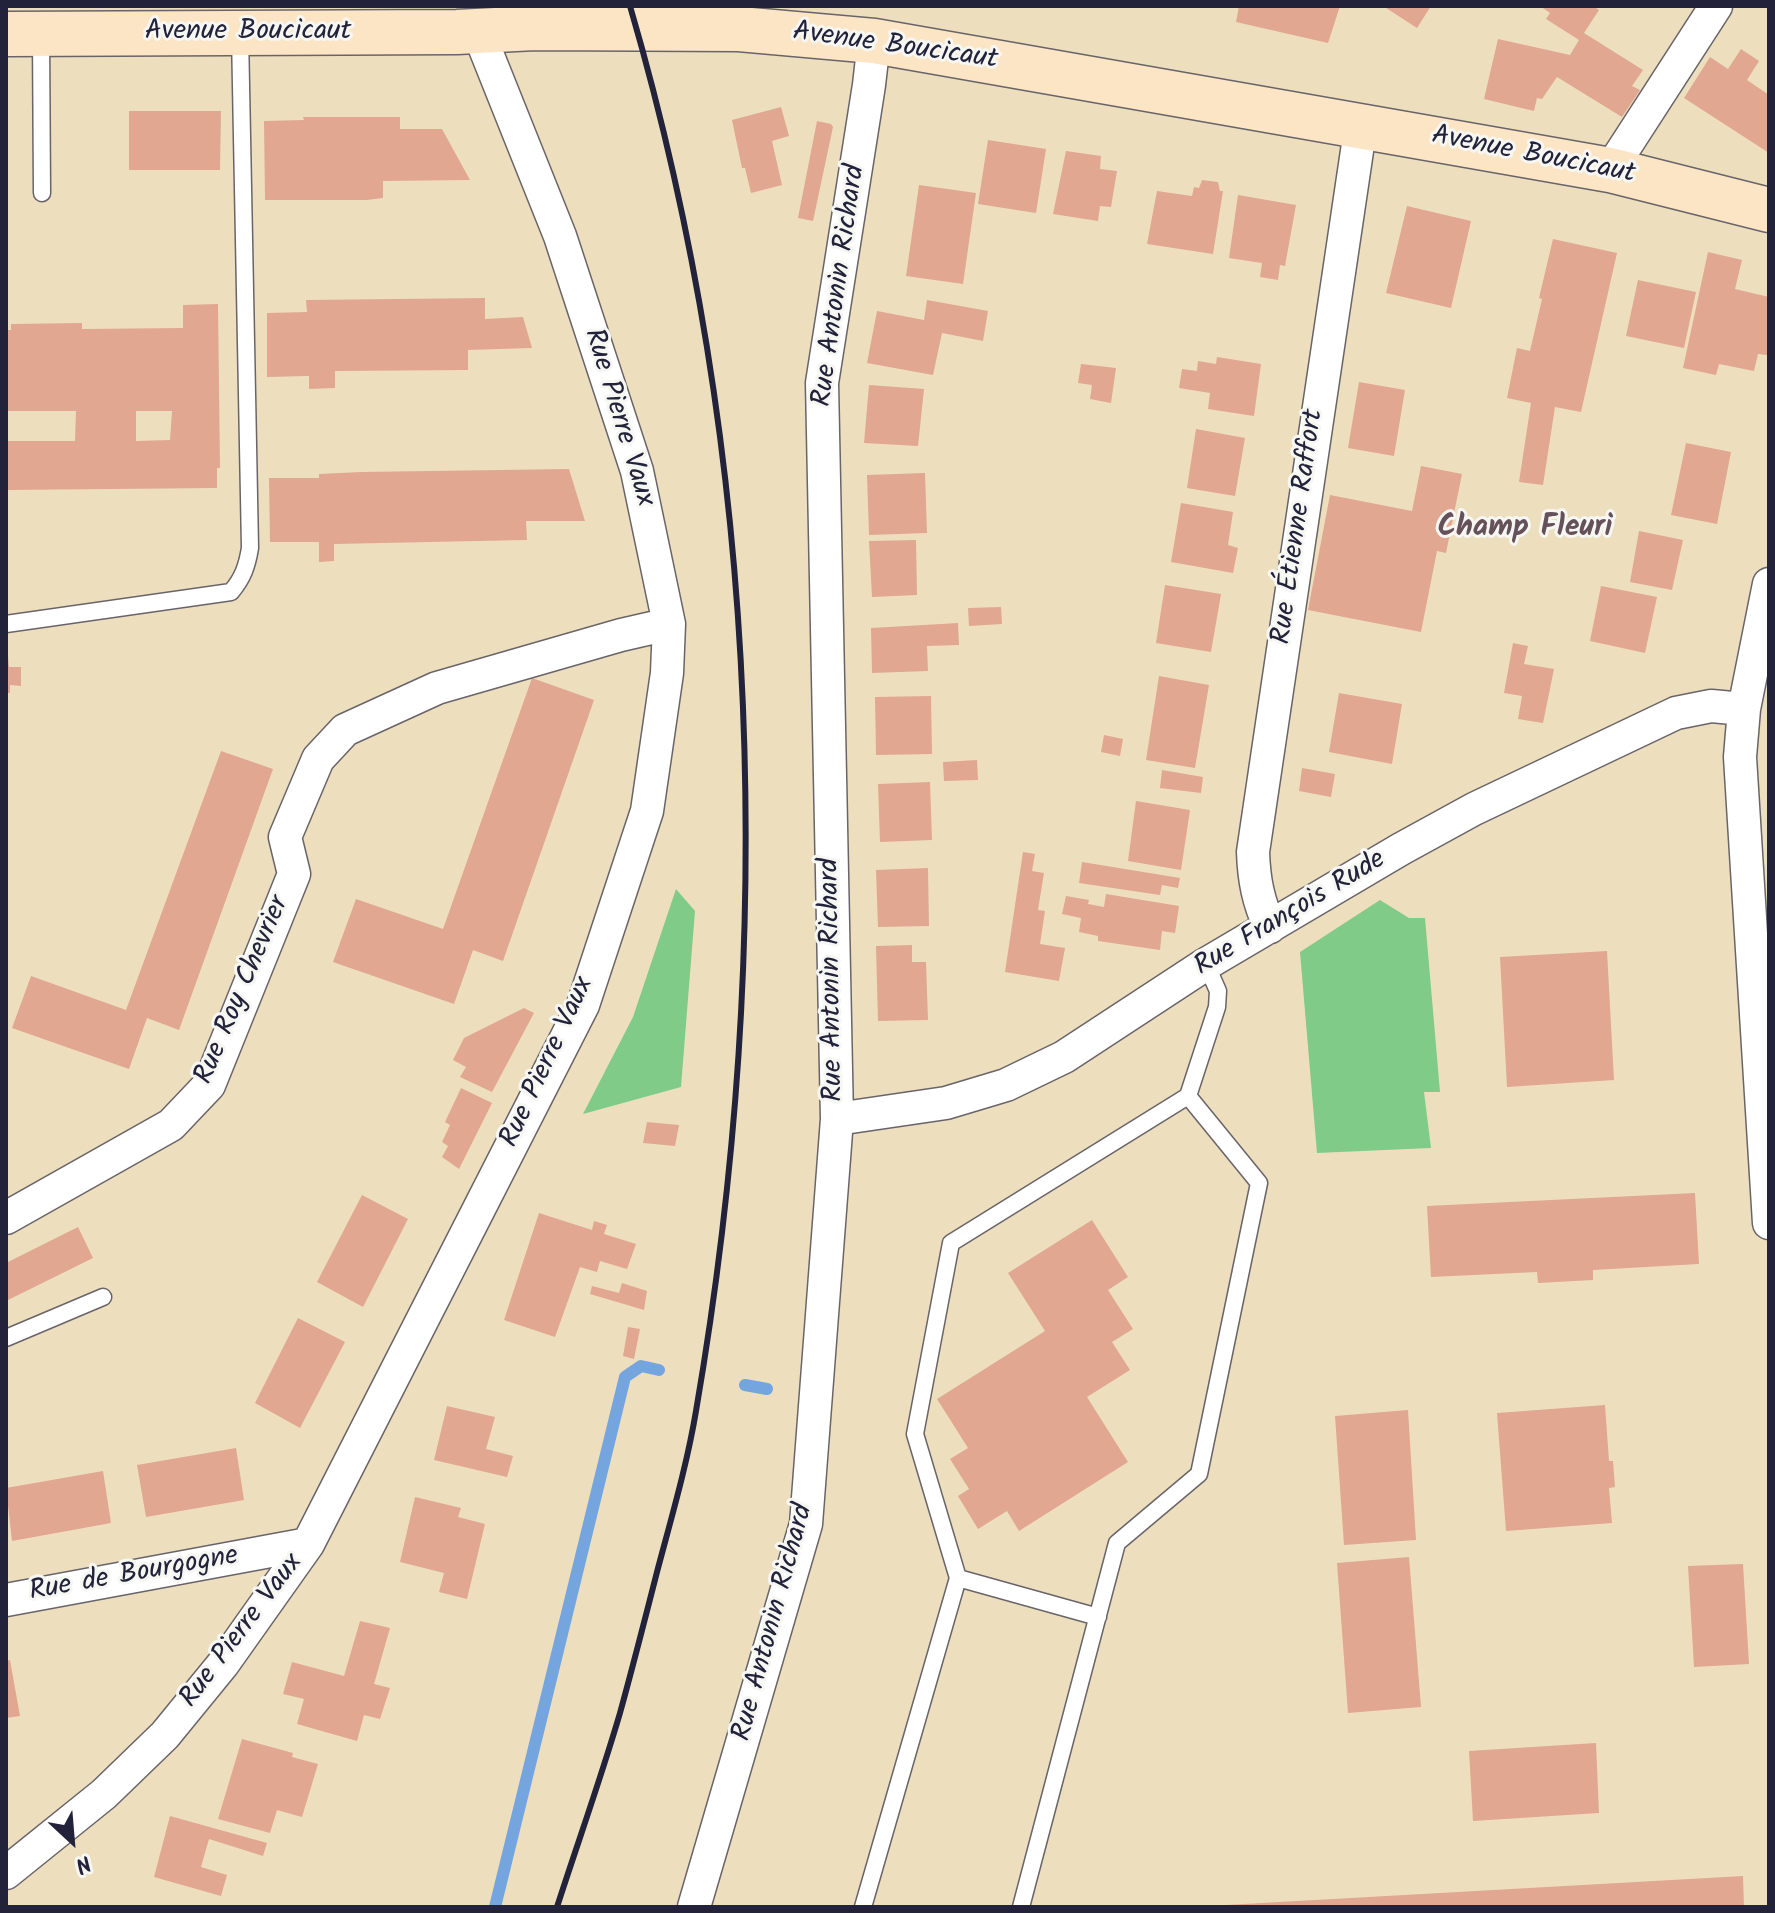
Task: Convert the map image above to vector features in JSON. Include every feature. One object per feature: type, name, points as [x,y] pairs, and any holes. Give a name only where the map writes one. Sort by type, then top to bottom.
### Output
[{"type":"main road","name":"Avenue Boucicaut","points":[[24,34],[478,31],[740,18],[1361,124],[1610,170],[1769,210]]},
{"type":"street","points":[[1610,170],[1716,6]]},
{"type":"street","name":"Rue Pierre Vaux","points":[[6,1873],[104,1794],[165,1735],[223,1664],[308,1544],[583,1005],[647,811],[667,673],[669,624],[637,471],[560,236],[478,31]]},
{"type":"street","name":"Rue Antonin Richard","points":[[694,1907],[806,1524],[837,1119],[822,383],[874,41]]},
{"type":"street","name":"Rue Étienne Raffort","points":[[1270,927],[1259,902],[1253,852],[1361,124]]},
{"type":"street","points":[[1769,584],[1761,664],[1744,709],[1740,757],[1769,1223]]},
{"type":"street","name":"Rue Roy Chevrier","points":[[6,1218],[171,1125],[209,1085],[294,874],[285,837],[318,759],[345,730],[437,688],[669,624]]},
{"type":"street","name":"Rue François Rude","points":[[837,1119],[946,1103],[1006,1085],[1064,1057],[1206,964],[1474,809],[1676,713],[1711,706],[1744,709]]},
{"type":"street","name":"Rue de Bourgogne","points":[[6,1600],[308,1544]]},
{"type":"lane","points":[[6,624],[231,592],[241,581],[247,566],[250,548],[240,32]]},
{"type":"lane","points":[[24,34],[42,193]]},
{"type":"lane","points":[[863,1907],[958,1578],[915,1434],[951,1243],[1188,1096],[1217,1007],[1214,979],[1206,964]]},
{"type":"lane","points":[[1021,1907],[1117,1543],[1199,1474],[1259,1183],[1188,1096]]},
{"type":"lane","points":[[6,1338],[103,1297]]},
{"type":"lane","points":[[958,1578],[1098,1617]]},
{"type":"green space","points":[[676,889],[695,911],[681,1087],[583,1114],[633,1017]]},
{"type":"green space","points":[[1380,900],[1409,918],[1425,918],[1440,1092],[1424,1092],[1431,1148],[1317,1153],[1300,952]]},
{"type":"building","points":[[1239,6],[1340,6],[1328,43],[1236,22]]},
{"type":"building","points":[[1383,6],[1431,6],[1417,28]]},
{"type":"building","points":[[1540,6],[1593,6],[1599,10],[1584,33],[1643,70],[1632,86],[1640,90],[1622,117],[1557,77],[1542,99],[1537,98],[1534,111],[1484,99],[1498,39],[1570,55],[1579,40],[1546,19],[1550,13]]},
{"type":"building","points":[[1741,49],[1759,61],[1747,80],[1769,95],[1769,153],[1684,98],[1710,57],[1728,69]]},
{"type":"building","points":[[781,107],[789,136],[772,141],[782,185],[751,193],[745,168],[742,168],[732,120]]},
{"type":"building","points":[[129,111],[221,111],[220,170],[129,170]]},
{"type":"building","points":[[303,117],[400,117],[400,129],[442,129],[470,180],[383,181],[383,198],[367,200],[265,200],[264,121],[304,120]]},
{"type":"building","points":[[817,121],[833,127],[813,221],[798,218]]},
{"type":"building","points":[[988,140],[1046,149],[1036,213],[978,204]]},
{"type":"building","points":[[1066,151],[1101,156],[1100,169],[1117,171],[1111,207],[1100,206],[1098,221],[1053,214]]},
{"type":"building","points":[[1202,180],[1218,182],[1220,191],[1223,191],[1213,254],[1147,244],[1157,191],[1192,196],[1194,187],[1199,188]]},
{"type":"building","points":[[919,185],[976,193],[963,284],[906,276]]},
{"type":"building","points":[[1238,195],[1296,205],[1285,266],[1280,265],[1278,280],[1260,277],[1262,263],[1229,258]]},
{"type":"building","points":[[1407,206],[1471,221],[1451,308],[1386,293]]},
{"type":"building","points":[[1553,239],[1617,253],[1581,412],[1555,407],[1543,485],[1519,482],[1531,403],[1507,398],[1517,348],[1530,351]]},
{"type":"building","points":[[1708,252],[1742,260],[1735,289],[1769,297],[1767,355],[1758,354],[1754,371],[1719,364],[1716,375],[1683,368]]},
{"type":"building","points":[[1638,280],[1696,292],[1684,348],[1626,336]]},
{"type":"building","points":[[485,298],[485,319],[523,317],[532,348],[468,350],[468,370],[335,371],[335,388],[309,389],[309,376],[267,377],[267,313],[307,312],[306,300]]},
{"type":"building","points":[[927,300],[988,311],[983,341],[942,333],[933,375],[867,363],[877,311],[924,320]]},
{"type":"building","points":[[218,304],[220,468],[217,468],[217,488],[6,490],[6,441],[75,441],[76,411],[6,411],[6,330],[11,330],[11,324],[82,323],[82,329],[183,328],[183,305]],"holes":[[[136,411],[172,411],[170,440],[136,441]]]},
{"type":"building","points":[[1217,357],[1261,364],[1254,416],[1208,409],[1210,393],[1179,388],[1182,369],[1197,371],[1198,361],[1216,364]]},
{"type":"building","points":[[1081,364],[1116,368],[1111,403],[1090,399],[1092,385],[1078,383]]},
{"type":"building","points":[[1359,382],[1405,390],[1394,456],[1348,448]]},
{"type":"building","points":[[869,385],[924,389],[918,446],[864,443]]},
{"type":"building","points":[[1196,429],[1245,438],[1235,496],[1187,488]]},
{"type":"building","points":[[1686,443],[1731,452],[1717,524],[1671,515]]},
{"type":"building","points":[[1421,466],[1462,474],[1446,553],[1437,551],[1421,632],[1308,610],[1330,495],[1412,511]]},
{"type":"building","points":[[569,469],[585,521],[526,521],[527,540],[334,544],[334,561],[319,562],[319,542],[270,542],[269,478],[319,478],[319,474],[361,472]]},
{"type":"building","points":[[925,473],[927,533],[869,535],[867,475]]},
{"type":"building","points":[[1181,503],[1233,512],[1228,545],[1238,548],[1233,573],[1171,562]]},
{"type":"building","points":[[1639,531],[1683,540],[1672,590],[1630,582]]},
{"type":"building","points":[[916,540],[917,595],[872,597],[869,541]]},
{"type":"building","points":[[1165,585],[1221,594],[1211,652],[1156,643]]},
{"type":"building","points":[[1601,586],[1657,597],[1645,653],[1590,641]]},
{"type":"building","points":[[1001,607],[1002,624],[969,626],[968,608]]},
{"type":"building","points":[[958,623],[959,645],[927,646],[928,671],[872,673],[871,628]]},
{"type":"building","points":[[1513,643],[1528,646],[1524,664],[1554,669],[1543,723],[1518,719],[1522,696],[1504,693]]},
{"type":"building","points":[[6,656],[9,667],[21,667],[21,686],[10,685],[10,693],[6,693]]},
{"type":"building","points":[[1159,676],[1209,685],[1195,768],[1146,760]]},
{"type":"building","points":[[532,678],[594,700],[503,961],[473,950],[454,1004],[333,962],[356,899],[443,929]]},
{"type":"building","points":[[1339,693],[1402,704],[1392,764],[1329,752]]},
{"type":"building","points":[[931,696],[932,754],[876,755],[875,697]]},
{"type":"building","points":[[1104,735],[1123,739],[1120,756],[1101,752]]},
{"type":"building","points":[[221,751],[273,769],[179,1030],[147,1018],[129,1069],[12,1028],[31,976],[126,1010]]},
{"type":"building","points":[[977,760],[978,780],[944,781],[943,762]]},
{"type":"building","points":[[1302,768],[1335,774],[1331,797],[1299,791]]},
{"type":"building","points":[[1162,770],[1203,777],[1201,793],[1160,788]]},
{"type":"building","points":[[930,782],[932,840],[880,842],[878,784]]},
{"type":"building","points":[[1136,801],[1190,810],[1181,870],[1128,861]]},
{"type":"building","points":[[1023,852],[1035,854],[1032,871],[1044,873],[1038,910],[1045,911],[1040,944],[1065,948],[1059,981],[1005,972]]},
{"type":"building","points":[[1082,862],[1180,878],[1178,888],[1162,885],[1160,895],[1079,883]]},
{"type":"building","points":[[928,868],[929,926],[878,927],[876,870]]},
{"type":"building","points":[[1106,894],[1179,906],[1175,933],[1162,931],[1160,950],[1098,941],[1098,936],[1079,932],[1081,918],[1062,914],[1066,896],[1089,900],[1088,904],[1104,907]]},
{"type":"building","points":[[912,945],[912,962],[926,962],[928,1020],[878,1021],[876,946]]},
{"type":"building","points":[[1607,951],[1614,1080],[1507,1087],[1500,957]]},
{"type":"building","points":[[524,1008],[534,1013],[492,1092],[460,1077],[466,1067],[453,1060],[464,1038]]},
{"type":"building","points":[[461,1088],[492,1103],[459,1169],[442,1157],[448,1146],[442,1142],[450,1125],[445,1122]]},
{"type":"building","points":[[647,1122],[679,1125],[675,1146],[643,1143]]},
{"type":"building","points":[[1695,1193],[1699,1264],[1593,1270],[1593,1280],[1538,1283],[1537,1272],[1431,1277],[1427,1206]]},
{"type":"building","points":[[362,1195],[408,1219],[363,1307],[317,1282]]},
{"type":"building","points":[[539,1213],[592,1230],[594,1221],[607,1225],[604,1234],[636,1244],[627,1269],[600,1261],[597,1272],[580,1267],[555,1337],[504,1320]]},
{"type":"building","points":[[1092,1220],[1128,1277],[1108,1290],[1133,1329],[1112,1342],[1130,1370],[1087,1397],[1128,1462],[1019,1531],[1007,1511],[978,1529],[958,1496],[969,1489],[950,1459],[968,1448],[937,1399],[1045,1331],[1008,1273]]},
{"type":"building","points":[[78,1227],[93,1258],[6,1301],[6,1263]]},
{"type":"building","points":[[622,1283],[647,1291],[644,1310],[590,1294],[592,1286],[619,1293]]},
{"type":"building","points":[[298,1318],[345,1342],[300,1428],[255,1403]]},
{"type":"building","points":[[628,1327],[640,1329],[634,1359],[623,1356]]},
{"type":"building","points":[[1605,1405],[1609,1461],[1613,1461],[1615,1487],[1609,1488],[1612,1523],[1506,1531],[1497,1413]]},
{"type":"building","points":[[447,1406],[495,1417],[486,1449],[513,1456],[507,1477],[434,1460]]},
{"type":"building","points":[[1408,1410],[1416,1540],[1344,1545],[1335,1416]]},
{"type":"building","points":[[236,1448],[244,1500],[146,1517],[137,1465]]},
{"type":"building","points":[[103,1471],[111,1523],[12,1541],[6,1488]]},
{"type":"building","points":[[415,1497],[461,1508],[458,1517],[485,1524],[467,1599],[439,1592],[444,1573],[400,1562]]},
{"type":"building","points":[[1409,1557],[1421,1707],[1348,1713],[1337,1563]]},
{"type":"building","points":[[1743,1564],[1749,1664],[1694,1667],[1688,1566]]},
{"type":"building","points":[[360,1621],[390,1628],[374,1684],[390,1688],[380,1719],[364,1715],[357,1741],[297,1724],[304,1699],[283,1694],[292,1662],[344,1676]]},
{"type":"building","points":[[10,1660],[20,1716],[6,1718],[6,1661]]},
{"type":"building","points":[[242,1739],[293,1753],[292,1757],[318,1764],[302,1817],[277,1810],[270,1833],[218,1819]]},
{"type":"building","points":[[1596,1743],[1599,1813],[1473,1821],[1469,1751]]},
{"type":"building","points":[[170,1816],[267,1843],[263,1856],[209,1839],[201,1867],[227,1875],[221,1896],[154,1877]]},
{"type":"building","points":[[1743,1876],[1744,1907],[1226,1907],[1226,1905]]},
{"type":"waterway","points":[[495,1907],[625,1377],[641,1366],[659,1370]]},
{"type":"waterway","points":[[745,1385],[767,1389]]},
{"type":"railway","points":[[557,1907],[620,1713],[696,1411],[722,1236],[738,1059],[745,882],[743,705],[730,528],[708,352],[674,178],[630,6]]},
{"type":"district","name":"Champ Fleuri","points":[[1525,530]]}]
